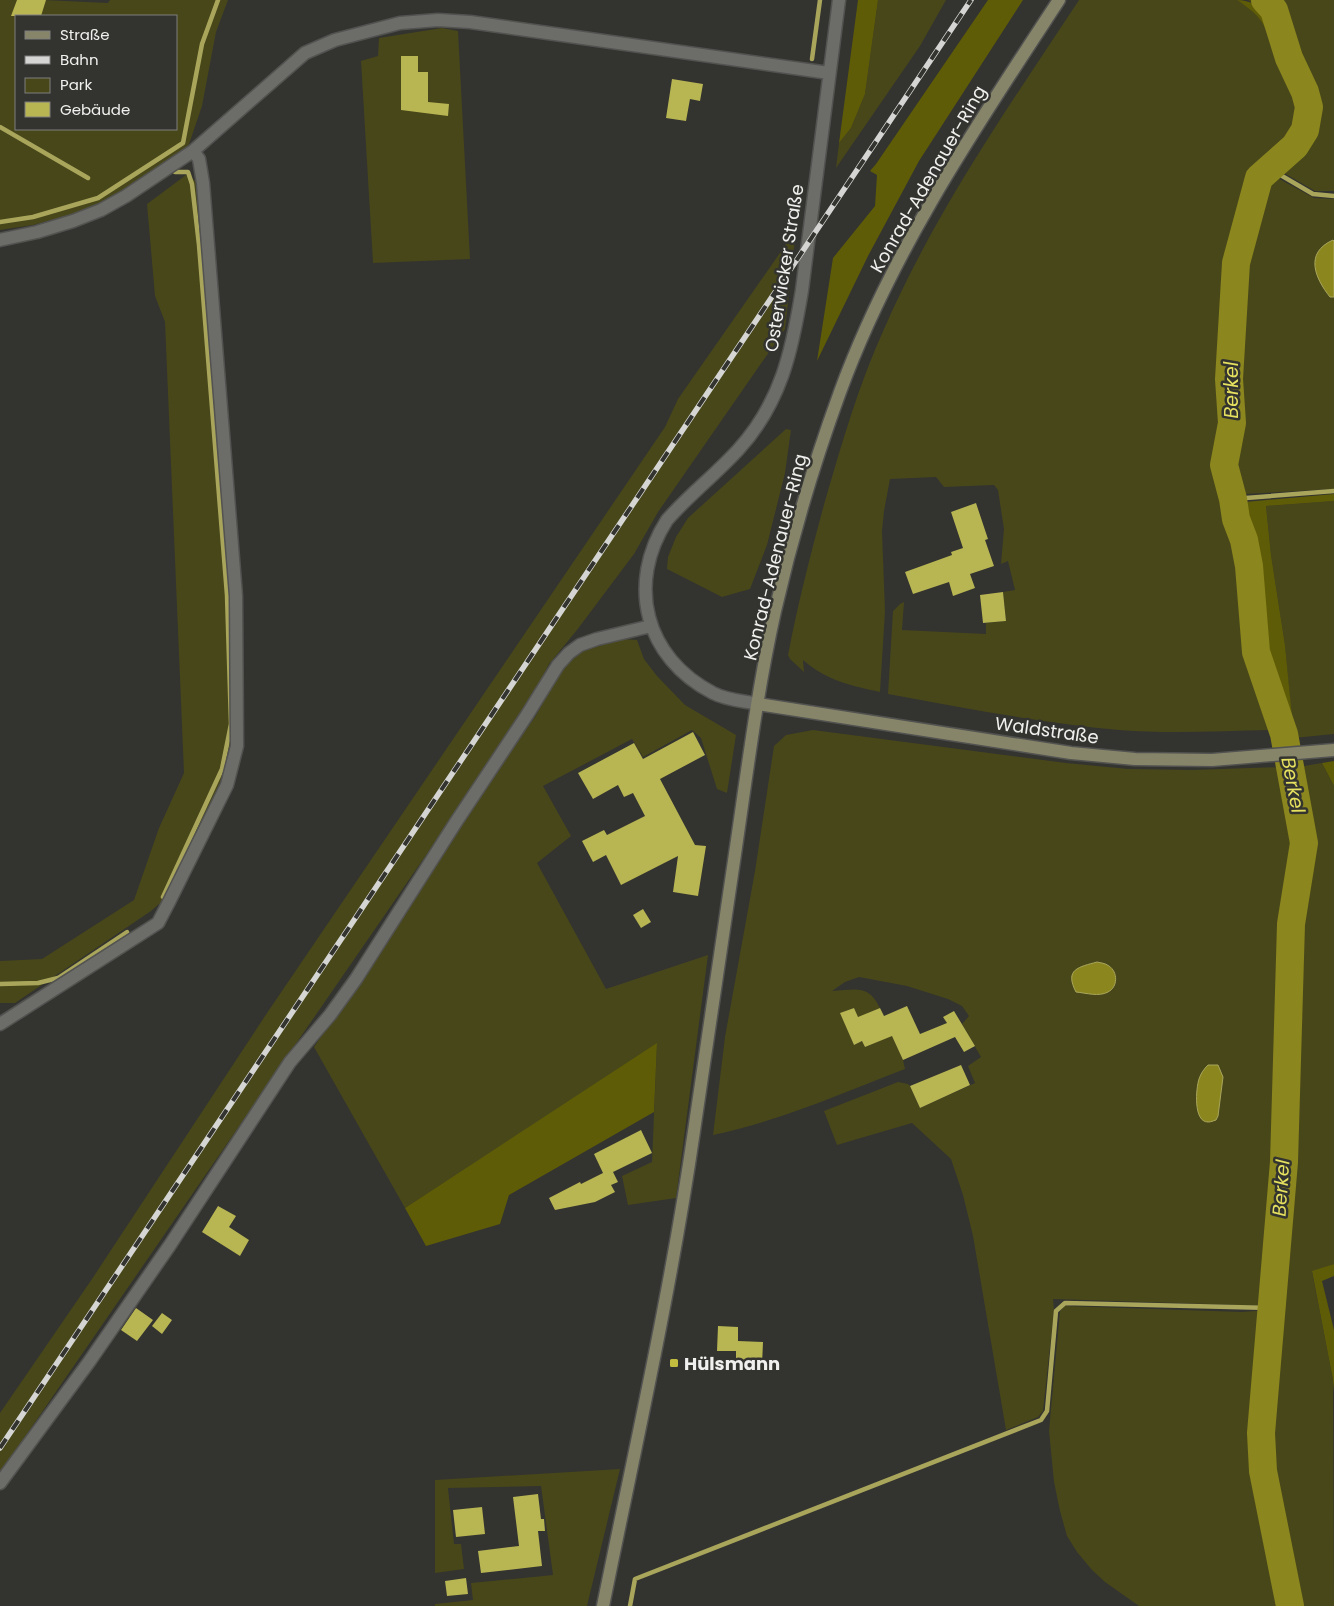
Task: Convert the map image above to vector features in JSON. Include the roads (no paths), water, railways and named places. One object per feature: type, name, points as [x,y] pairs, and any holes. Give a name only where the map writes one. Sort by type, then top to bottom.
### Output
[{"type":"main road","name":"Konrad-Adenauer-Ring","points":[[603,1606],[674,1254],[758,704],[775,612],[813,470],[841,389],[868,322],[916,227],[970,134],[1059,0]]},
{"type":"main road","name":"Waldstraße","points":[[758,704],[1090,755],[1162,760],[1212,760],[1334,750]]},
{"type":"street","name":"Osterwicker Straße","points":[[758,704],[723,698],[688,677],[671,661],[651,626],[646,604],[645,583],[650,555],[660,531],[678,508],[728,460],[752,432],[774,396],[790,354],[802,290],[839,0]]},
{"type":"street","points":[[0,240],[37,232],[102,210],[151,181],[193,151],[305,53],[335,40],[400,24],[438,20],[470,22],[830,73]]},
{"type":"street","points":[[0,1024],[158,923],[227,785],[237,746],[236,596],[203,183],[199,159],[193,151]]},
{"type":"street","points":[[0,1483],[89,1362],[170,1245],[290,1062],[356,979],[558,665],[580,645],[651,626]]},
{"type":"waterway","points":[[0,222],[33,217],[98,198],[183,143],[202,44],[218,0]]},
{"type":"waterway","points":[[812,59],[820,0]]},
{"type":"waterway","name":"Berkel","points":[[1265,0],[1274,10],[1289,58],[1305,92],[1309,107],[1305,130],[1295,146],[1259,178],[1236,263],[1229,379],[1232,423],[1224,465],[1249,566],[1256,652],[1284,734],[1304,843],[1291,924],[1284,1162],[1261,1433],[1263,1471],[1290,1606]]},
{"type":"waterway","points":[[0,127],[88,178]]},
{"type":"waterway","points":[[1270,169],[1313,194],[1334,196]]},
{"type":"waterway","points":[[163,897],[222,769],[231,724],[227,595],[199,245],[192,184],[188,172],[175,172]]},
{"type":"waterway","points":[[1233,499],[1334,491]]},
{"type":"waterway","points":[[0,984],[38,983],[58,978],[127,932]]},
{"type":"waterway","points":[[630,1606],[635,1579],[1041,1420],[1047,1411],[1056,1311],[1065,1303],[1272,1308]]},
{"type":"railway","points":[[0,1448],[971,0]]},
{"type":"place","name":"Hülsmann","points":[[674,1363]]}]
